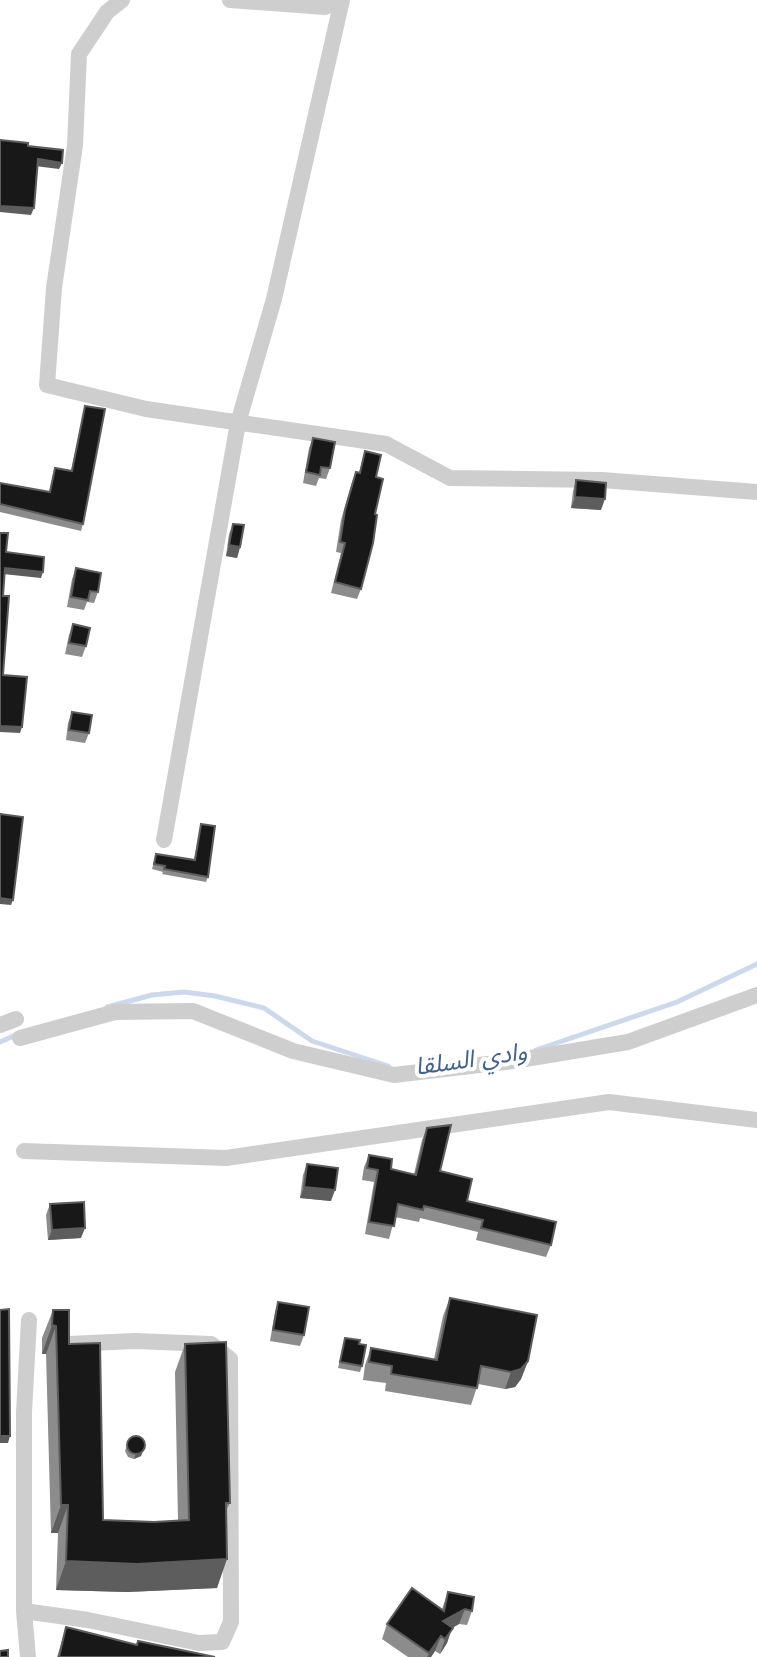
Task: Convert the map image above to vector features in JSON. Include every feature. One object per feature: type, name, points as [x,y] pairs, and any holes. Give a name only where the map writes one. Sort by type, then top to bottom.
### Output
[{"type":"street","points":[[122,0],[107,12],[79,54],[75,145],[54,288],[47,385],[146,409],[386,444],[450,478],[602,480],[757,492]]},
{"type":"street","points":[[230,0],[325,7],[341,0]]},
{"type":"street","points":[[164,840],[238,423],[274,299],[341,0]]},
{"type":"street","points":[[20,1038],[115,1012],[193,1011],[293,1051],[394,1075],[513,1061],[628,1042],[757,995]]},
{"type":"street","points":[[24,1151],[226,1158],[609,1102],[757,1120]]},
{"type":"street","points":[[28,1657],[24,1611],[24,1412],[29,1320]]},
{"type":"street","points":[[24,1611],[88,1620],[199,1643],[222,1642],[231,1622],[230,1359],[211,1344],[135,1341],[68,1344]]},
{"type":"building","points":[[0,140],[63,150],[62,163],[38,159],[34,208],[0,206]]},
{"type":"building","points":[[85,406],[105,409],[83,524],[0,504],[0,483],[50,492],[55,468],[72,471]]},
{"type":"building","points":[[313,438],[335,442],[330,468],[321,467],[320,475],[306,472]]},
{"type":"building","points":[[365,451],[381,455],[376,477],[383,479],[375,514],[373,543],[361,589],[335,582],[345,543],[340,542],[345,510]]},
{"type":"building","points":[[576,480],[606,483],[605,499],[575,497]]},
{"type":"building","points":[[233,524],[244,525],[240,547],[229,545]]},
{"type":"building","points":[[0,533],[8,533],[6,552],[44,557],[43,572],[5,568],[3,596],[9,596],[3,675],[27,677],[22,727],[0,726]]},
{"type":"building","points":[[76,568],[101,573],[98,592],[90,591],[88,600],[71,597]]},
{"type":"building","points":[[73,624],[90,628],[86,646],[69,643]]},
{"type":"building","points":[[72,712],[92,715],[89,733],[69,730]]},
{"type":"building","points":[[0,814],[23,817],[13,900],[0,898]]},
{"type":"building","points":[[201,824],[215,826],[208,877],[164,869],[165,866],[154,864],[156,854],[195,860]]},
{"type":"building","points":[[451,1125],[440,1171],[472,1179],[467,1201],[556,1222],[551,1245],[481,1228],[483,1220],[424,1206],[423,1210],[398,1204],[394,1226],[369,1222],[378,1170],[367,1168],[369,1155],[392,1159],[391,1169],[416,1175],[427,1128]]},
{"type":"building","points":[[307,1164],[338,1168],[335,1190],[304,1187]]},
{"type":"building","points":[[84,1202],[85,1228],[52,1230],[50,1204]]},
{"type":"building","points":[[450,1298],[537,1315],[528,1361],[521,1369],[511,1372],[481,1366],[477,1388],[391,1374],[392,1366],[369,1362],[371,1348],[437,1360]]},
{"type":"building","points":[[278,1302],[309,1307],[304,1335],[273,1330]]},
{"type":"building","points":[[9,1309],[10,1436],[0,1436],[0,1310]]},
{"type":"building","points":[[53,1310],[69,1310],[69,1344],[100,1343],[103,1520],[189,1520],[185,1344],[226,1342],[230,1503],[226,1503],[227,1559],[137,1564],[66,1561],[68,1505],[61,1505]]},
{"type":"building","points":[[345,1338],[360,1340],[359,1344],[366,1345],[362,1366],[340,1362]]},
{"type":"building","points":[[136,1436],[145,1445],[136,1454],[127,1445]]},
{"type":"building","points":[[412,1588],[444,1611],[448,1592],[474,1597],[472,1611],[465,1609],[443,1621],[453,1628],[445,1639],[441,1636],[429,1653],[387,1624]]},
{"type":"building","points":[[66,1627],[137,1645],[138,1641],[215,1657],[59,1657]]},
{"type":"building","points":[[8,1650],[8,1657],[0,1657],[0,1651]]},
{"type":"waterway","name":"وادي السلقا","points":[[536,1050],[677,1002],[757,964]]},
{"type":"waterway","name":"وادي السلقا","points":[[107,1007],[152,995],[184,992],[215,996],[264,1008],[312,1041],[388,1066]]},
{"type":"waterway","name":"وادي السلقا","points":[[0,1042],[18,1034]]}]
